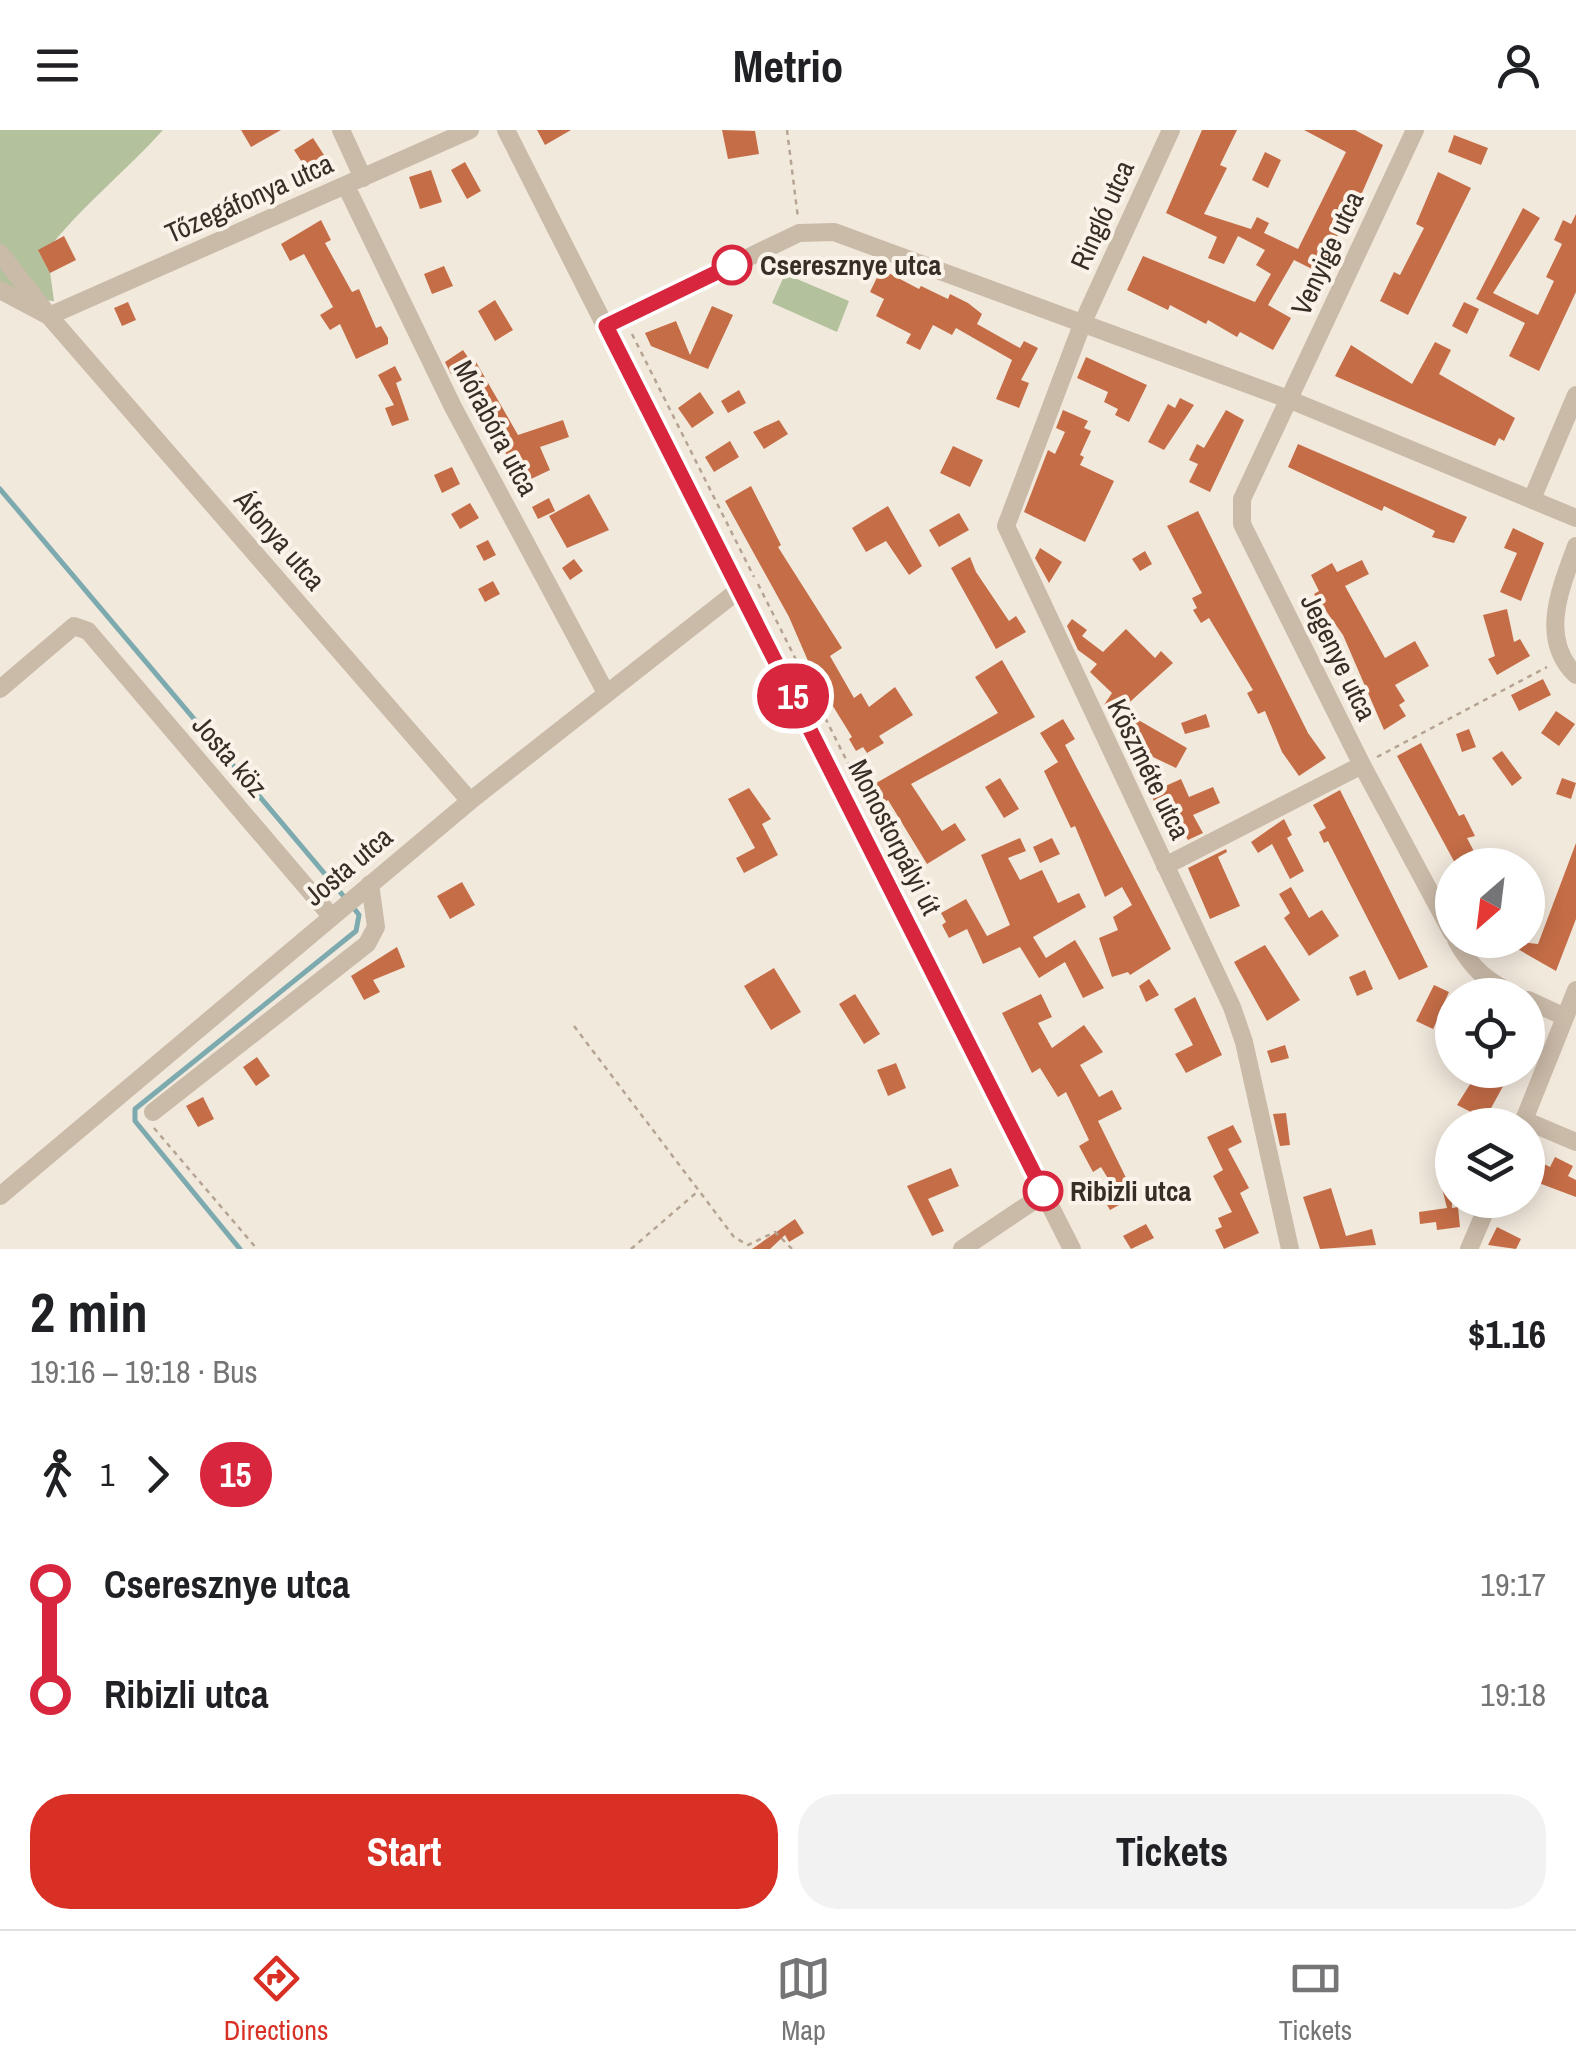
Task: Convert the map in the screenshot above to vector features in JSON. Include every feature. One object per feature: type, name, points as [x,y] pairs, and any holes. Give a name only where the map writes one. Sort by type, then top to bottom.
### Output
[{"type":"street","name":"Mórabóra utca","points":[[342,130],[354,182],[452,407],[605,691]]},
{"type":"street","name":"Tőzegáfonya utca","points":[[49,316],[470,130]]},
{"type":"street","name":"Monostorpályi út","points":[[506,130],[1072,1249]]},
{"type":"street","name":"Ringló utca","points":[[1084,322],[1170,130]]},
{"type":"street","name":"Venyige utca","points":[[1288,399],[1414,130]]},
{"type":"street","points":[[606,326],[799,233],[834,232],[1288,399],[1576,518]]},
{"type":"street","name":"Áfonya utca","points":[[0,253],[49,316],[470,801]]},
{"type":"street","name":"Áfonya utca","points":[[0,290],[49,316]]},
{"type":"street","name":"Köszméte utca","points":[[1084,322],[1006,526],[1244,1042],[1290,1249]]},
{"type":"street","points":[[1532,500],[1576,394]]},
{"type":"street","name":"Jegenye utca","points":[[1288,399],[1242,499],[1242,524],[1435,901]]},
{"type":"street","points":[[1576,546],[1556,599],[1554,632],[1576,675]]},
{"type":"street","name":"Josta utca","points":[[0,1196],[470,801],[605,691],[740,589]]},
{"type":"street","name":"Josta köz","points":[[0,688],[74,626],[88,631],[350,900]]},
{"type":"street","points":[[1165,866],[1362,765]]},
{"type":"street","points":[[153,1112],[367,944],[376,927],[350,900]]},
{"type":"street","points":[[1466,958],[1484,978]]},
{"type":"street","points":[[1529,1108],[1576,990]]},
{"type":"street","points":[[1545,1007],[1565,1016]]},
{"type":"street","points":[[1545,1131],[1576,1142]]},
{"type":"street","points":[[962,1249],[1044,1194]]},
{"type":"street","points":[[1469,1249],[1482,1218]]},
{"type":"path","points":[[787,130],[799,233]]},
{"type":"path","points":[[623,317],[897,862]]},
{"type":"path","points":[[1362,765],[1565,658]]},
{"type":"path","points":[[574,1026],[742,1242],[748,1245],[775,1232],[792,1249]]},
{"type":"path","points":[[153,1112],[154,1128],[257,1249]]},
{"type":"path","points":[[631,1249],[698,1190]]},
{"type":"green space","points":[[0,130],[163,130],[47,250],[54,301],[27,299],[0,284]]},
{"type":"green space","points":[[785,274],[849,301],[837,332],[772,303]]},
{"type":"building","points":[[241,130],[281,130],[251,147]]},
{"type":"building","points":[[537,130],[571,130],[545,145]]},
{"type":"building","points":[[722,130],[755,131],[759,154],[728,159]]},
{"type":"building","points":[[1202,130],[1237,130],[1220,165],[1227,168],[1204,214],[1251,229],[1257,217],[1269,223],[1264,233],[1298,249],[1346,152],[1304,130],[1355,130],[1383,145],[1358,202],[1352,200],[1322,274],[1294,260],[1268,305],[1291,318],[1273,350],[1240,332],[1237,337],[1208,320],[1206,324],[1170,305],[1168,310],[1127,290],[1143,256],[1255,302],[1271,274],[1256,265],[1265,250],[1238,236],[1224,264],[1208,258],[1217,237],[1166,213]]},
{"type":"building","points":[[1454,135],[1488,148],[1481,165],[1448,152]]},
{"type":"building","points":[[313,138],[324,155],[305,167],[294,150]]},
{"type":"building","points":[[1265,152],[1281,160],[1268,188],[1252,180]]},
{"type":"building","points":[[465,162],[481,191],[467,199],[451,170]]},
{"type":"building","points":[[431,170],[442,202],[420,209],[409,177]]},
{"type":"building","points":[[1438,172],[1471,188],[1408,315],[1380,301],[1394,272],[1400,275],[1424,228],[1416,224]]},
{"type":"building","points":[[1523,208],[1540,218],[1493,293],[1538,315],[1554,281],[1546,277],[1562,244],[1554,240],[1563,220],[1571,224],[1576,214],[1576,292],[1539,371],[1509,356],[1525,323],[1476,299]]},
{"type":"building","points":[[321,220],[331,240],[325,243],[352,292],[359,289],[376,328],[381,326],[388,338],[388,344],[356,359],[340,324],[330,330],[320,315],[333,307],[304,254],[290,261],[281,244]]},
{"type":"building","points":[[64,236],[76,260],[50,273],[38,250]]},
{"type":"building","points":[[444,266],[453,286],[432,294],[424,274]]},
{"type":"building","points":[[881,269],[919,289],[921,286],[948,299],[950,294],[968,303],[982,314],[977,324],[1020,348],[1024,341],[1038,348],[1021,380],[1029,383],[1019,408],[996,399],[1012,360],[956,328],[952,335],[933,325],[920,350],[906,343],[911,334],[876,316],[884,299],[870,292]]},
{"type":"building","points":[[495,300],[513,330],[495,341],[478,311]]},
{"type":"building","points":[[128,302],[136,320],[122,326],[114,308]]},
{"type":"building","points":[[1464,302],[1479,309],[1467,334],[1452,326]]},
{"type":"building","points":[[712,306],[733,315],[708,369],[651,346],[645,333],[676,321],[690,355]]},
{"type":"building","points":[[1435,342],[1451,350],[1439,374],[1515,418],[1504,441],[1499,438],[1495,446],[1335,376],[1351,345],[1412,384]]},
{"type":"building","points":[[463,350],[472,363],[476,362],[518,435],[563,420],[569,437],[540,447],[550,470],[531,479],[520,455],[510,461],[459,369],[451,374],[445,362]]},
{"type":"building","points":[[1086,357],[1147,385],[1129,422],[1115,415],[1118,409],[1104,402],[1108,392],[1077,378]]},
{"type":"building","points":[[395,366],[402,380],[396,383],[409,420],[392,426],[385,408],[394,405],[378,375]]},
{"type":"building","points":[[739,390],[746,403],[728,413],[721,401]]},
{"type":"building","points":[[700,392],[714,413],[692,428],[678,408]]},
{"type":"building","points":[[1180,398],[1194,405],[1164,450],[1148,442],[1168,404],[1175,408]]},
{"type":"building","points":[[1063,410],[1088,421],[1084,428],[1091,431],[1080,455],[1084,457],[1080,465],[1114,481],[1085,542],[1024,512],[1048,450],[1055,454],[1065,432],[1056,428]]},
{"type":"building","points":[[1226,410],[1244,420],[1210,492],[1189,482],[1198,464],[1189,460],[1197,444],[1204,448]]},
{"type":"building","points":[[779,420],[788,434],[764,449],[753,432]]},
{"type":"building","points":[[730,441],[739,457],[714,472],[705,457]]},
{"type":"building","points":[[1298,444],[1467,517],[1454,543],[1432,537],[1435,531],[1384,506],[1382,511],[1288,467]]},
{"type":"building","points":[[953,446],[983,460],[970,487],[940,473]]},
{"type":"building","points":[[452,467],[460,484],[442,493],[434,475]]},
{"type":"building","points":[[751,486],[781,545],[778,547],[842,648],[830,656],[854,698],[861,693],[869,707],[895,687],[913,715],[879,736],[884,743],[867,753],[863,747],[856,751],[849,739],[852,737],[815,677],[789,617],[725,501]]},
{"type":"building","points":[[589,494],[609,530],[567,548],[549,516]]},
{"type":"building","points":[[549,498],[555,511],[538,519],[532,507]]},
{"type":"building","points":[[470,503],[479,518],[460,529],[451,514]]},
{"type":"building","points":[[888,506],[922,566],[909,575],[886,541],[866,552],[852,528]]},
{"type":"building","points":[[1198,511],[1308,733],[1326,758],[1299,776],[1282,752],[1265,711],[1258,714],[1247,693],[1253,690],[1209,618],[1201,623],[1193,610],[1197,608],[1192,598],[1202,593],[1167,526]]},
{"type":"building","points":[[959,513],[969,530],[939,547],[929,530]]},
{"type":"building","points":[[1513,528],[1544,543],[1521,601],[1500,592],[1517,553],[1504,548]]},
{"type":"building","points":[[488,540],[496,555],[484,561],[476,546]]},
{"type":"building","points":[[1040,548],[1062,562],[1049,583],[1035,558]]},
{"type":"building","points":[[1145,551],[1152,564],[1140,571],[1132,559]]},
{"type":"building","points":[[970,557],[1009,621],[1016,616],[1026,632],[996,649],[951,568]]},
{"type":"building","points":[[574,559],[583,571],[570,580],[562,568]]},
{"type":"building","points":[[1362,560],[1369,574],[1345,586],[1385,658],[1415,641],[1429,666],[1395,685],[1405,701],[1399,705],[1406,716],[1384,730],[1343,635],[1314,594],[1319,591],[1311,575],[1332,563],[1337,572]]},
{"type":"building","points":[[493,581],[500,594],[485,602],[478,589]]},
{"type":"building","points":[[1507,609],[1514,642],[1520,639],[1530,656],[1497,675],[1488,659],[1495,656],[1483,615]]},
{"type":"building","points":[[1072,619],[1087,630],[1082,636],[1103,652],[1126,629],[1155,658],[1161,651],[1173,663],[1121,710],[1187,748],[1176,768],[1153,757],[1133,768],[1128,755],[1146,746],[1120,732],[1124,726],[1104,705],[1112,693],[1090,672],[1097,664],[1078,650],[1067,626]]},
{"type":"building","points":[[1002,660],[1035,717],[911,784],[942,831],[955,823],[966,840],[927,864],[888,800],[883,804],[871,786],[998,713],[975,677]]},
{"type":"building","points":[[1543,679],[1551,695],[1519,711],[1511,695]]},
{"type":"building","points":[[1556,711],[1575,724],[1559,746],[1541,733]]},
{"type":"building","points":[[1206,714],[1210,727],[1185,734],[1181,723]]},
{"type":"building","points":[[1063,719],[1075,739],[1065,745],[1171,949],[1130,975],[1128,972],[1112,977],[1099,938],[1118,930],[1113,917],[1132,905],[1122,887],[1105,897],[1075,826],[1071,828],[1044,771],[1058,762],[1040,733]]},
{"type":"building","points":[[1469,729],[1476,747],[1462,752],[1456,734]]},
{"type":"building","points":[[1421,743],[1459,816],[1464,814],[1475,836],[1467,838],[1472,848],[1447,848],[1397,756]]},
{"type":"building","points":[[1502,751],[1522,778],[1512,786],[1492,758]]},
{"type":"building","points":[[1000,778],[1019,809],[1004,818],[985,787]]},
{"type":"building","points":[[1562,778],[1576,783],[1571,799],[1556,794]]},
{"type":"building","points":[[1181,779],[1189,797],[1213,787],[1220,803],[1193,815],[1203,833],[1188,840],[1182,830],[1172,836],[1150,793]]},
{"type":"building","points":[[749,788],[771,819],[762,824],[778,855],[744,873],[736,858],[755,848],[728,799]]},
{"type":"building","points":[[1340,790],[1428,967],[1399,980],[1328,841],[1324,843],[1319,832],[1326,828],[1313,805]]},
{"type":"building","points":[[1284,819],[1292,835],[1287,838],[1304,871],[1290,879],[1272,844],[1258,853],[1251,842]]},
{"type":"building","points":[[1020,838],[1026,851],[1008,858],[1020,880],[1042,870],[1058,903],[1079,893],[1086,907],[1033,937],[1046,958],[1075,940],[1104,988],[1083,998],[1065,962],[1039,978],[1020,947],[983,964],[967,929],[949,938],[942,925],[946,922],[941,913],[966,899],[987,936],[1010,925],[981,855]]},
{"type":"building","points":[[1052,838],[1060,854],[1040,863],[1033,847]]},
{"type":"building","points":[[1576,843],[1576,919],[1556,971],[1533,958],[1545,958],[1545,925]]},
{"type":"building","points":[[1226,849],[1218,857],[1240,906],[1210,919],[1188,868]]},
{"type":"building","points":[[462,882],[475,905],[450,919],[437,896]]},
{"type":"building","points":[[1291,887],[1309,918],[1322,910],[1339,936],[1309,956],[1284,918],[1290,913],[1279,894]]},
{"type":"building","points":[[1265,945],[1300,1000],[1267,1021],[1234,962]]},
{"type":"building","points":[[397,947],[405,967],[373,980],[380,992],[364,1000],[351,976]]},
{"type":"building","points":[[774,968],[801,1012],[771,1030],[744,986]]},
{"type":"building","points":[[1365,970],[1373,989],[1357,996],[1349,977]]},
{"type":"building","points":[[1149,979],[1159,995],[1146,1002],[1139,986]]},
{"type":"building","points":[[1434,985],[1435,985],[1433,1029],[1416,1021]]},
{"type":"building","points":[[855,994],[880,1034],[864,1044],[839,1004]]},
{"type":"building","points":[[1041,994],[1052,1017],[1038,1023],[1052,1048],[1084,1025],[1103,1052],[1080,1065],[1099,1097],[1112,1090],[1122,1109],[1098,1121],[1135,1196],[1110,1210],[1103,1198],[1115,1190],[1101,1167],[1093,1172],[1079,1146],[1089,1140],[1066,1092],[1058,1097],[1040,1068],[1032,1073],[1002,1013]]},
{"type":"building","points":[[1195,997],[1222,1055],[1186,1073],[1175,1054],[1193,1045],[1174,1009]]},
{"type":"building","points":[[1285,1045],[1289,1058],[1271,1063],[1267,1051]]},
{"type":"building","points":[[257,1057],[270,1076],[256,1086],[243,1067]]},
{"type":"building","points":[[896,1063],[906,1088],[888,1096],[877,1070]]},
{"type":"building","points":[[1468,1088],[1502,1088],[1491,1108],[1457,1105]]},
{"type":"building","points":[[203,1097],[214,1119],[198,1127],[186,1106]]},
{"type":"building","points":[[1286,1113],[1290,1145],[1280,1146],[1273,1114]]},
{"type":"building","points":[[1233,1125],[1242,1142],[1228,1149],[1249,1188],[1240,1193],[1259,1233],[1224,1249],[1215,1230],[1222,1227],[1218,1218],[1232,1212],[1213,1176],[1223,1170],[1207,1137]]},
{"type":"building","points":[[1555,1157],[1573,1166],[1568,1176],[1576,1180],[1576,1197],[1545,1185],[1545,1164],[1550,1167]]},
{"type":"building","points":[[951,1168],[959,1186],[928,1199],[944,1231],[932,1236],[907,1186]]},
{"type":"building","points":[[1331,1188],[1346,1236],[1372,1229],[1376,1245],[1320,1249],[1303,1197]]},
{"type":"building","points":[[1435,1210],[1435,1218],[1459,1218],[1460,1227],[1437,1230],[1436,1222],[1420,1224],[1419,1212]]},
{"type":"building","points":[[795,1219],[804,1233],[789,1242],[785,1235],[770,1249],[752,1249]]},
{"type":"building","points":[[1146,1224],[1154,1238],[1131,1249],[1123,1236]]},
{"type":"building","points":[[1497,1227],[1521,1239],[1516,1249],[1488,1245]]},
{"type":"waterway","points":[[0,489],[346,899]]},
{"type":"waterway","points":[[240,1249],[135,1121],[135,1109],[356,931],[359,915],[353,907]]},
{"type":"bus line","name":"15","points":[[732,265],[606,326],[1043,1191]]},
{"type":"place","name":"Cseresznye utca","points":[[732,265]]},
{"type":"place","name":"Ribizli utca","points":[[1043,1191]]}]
